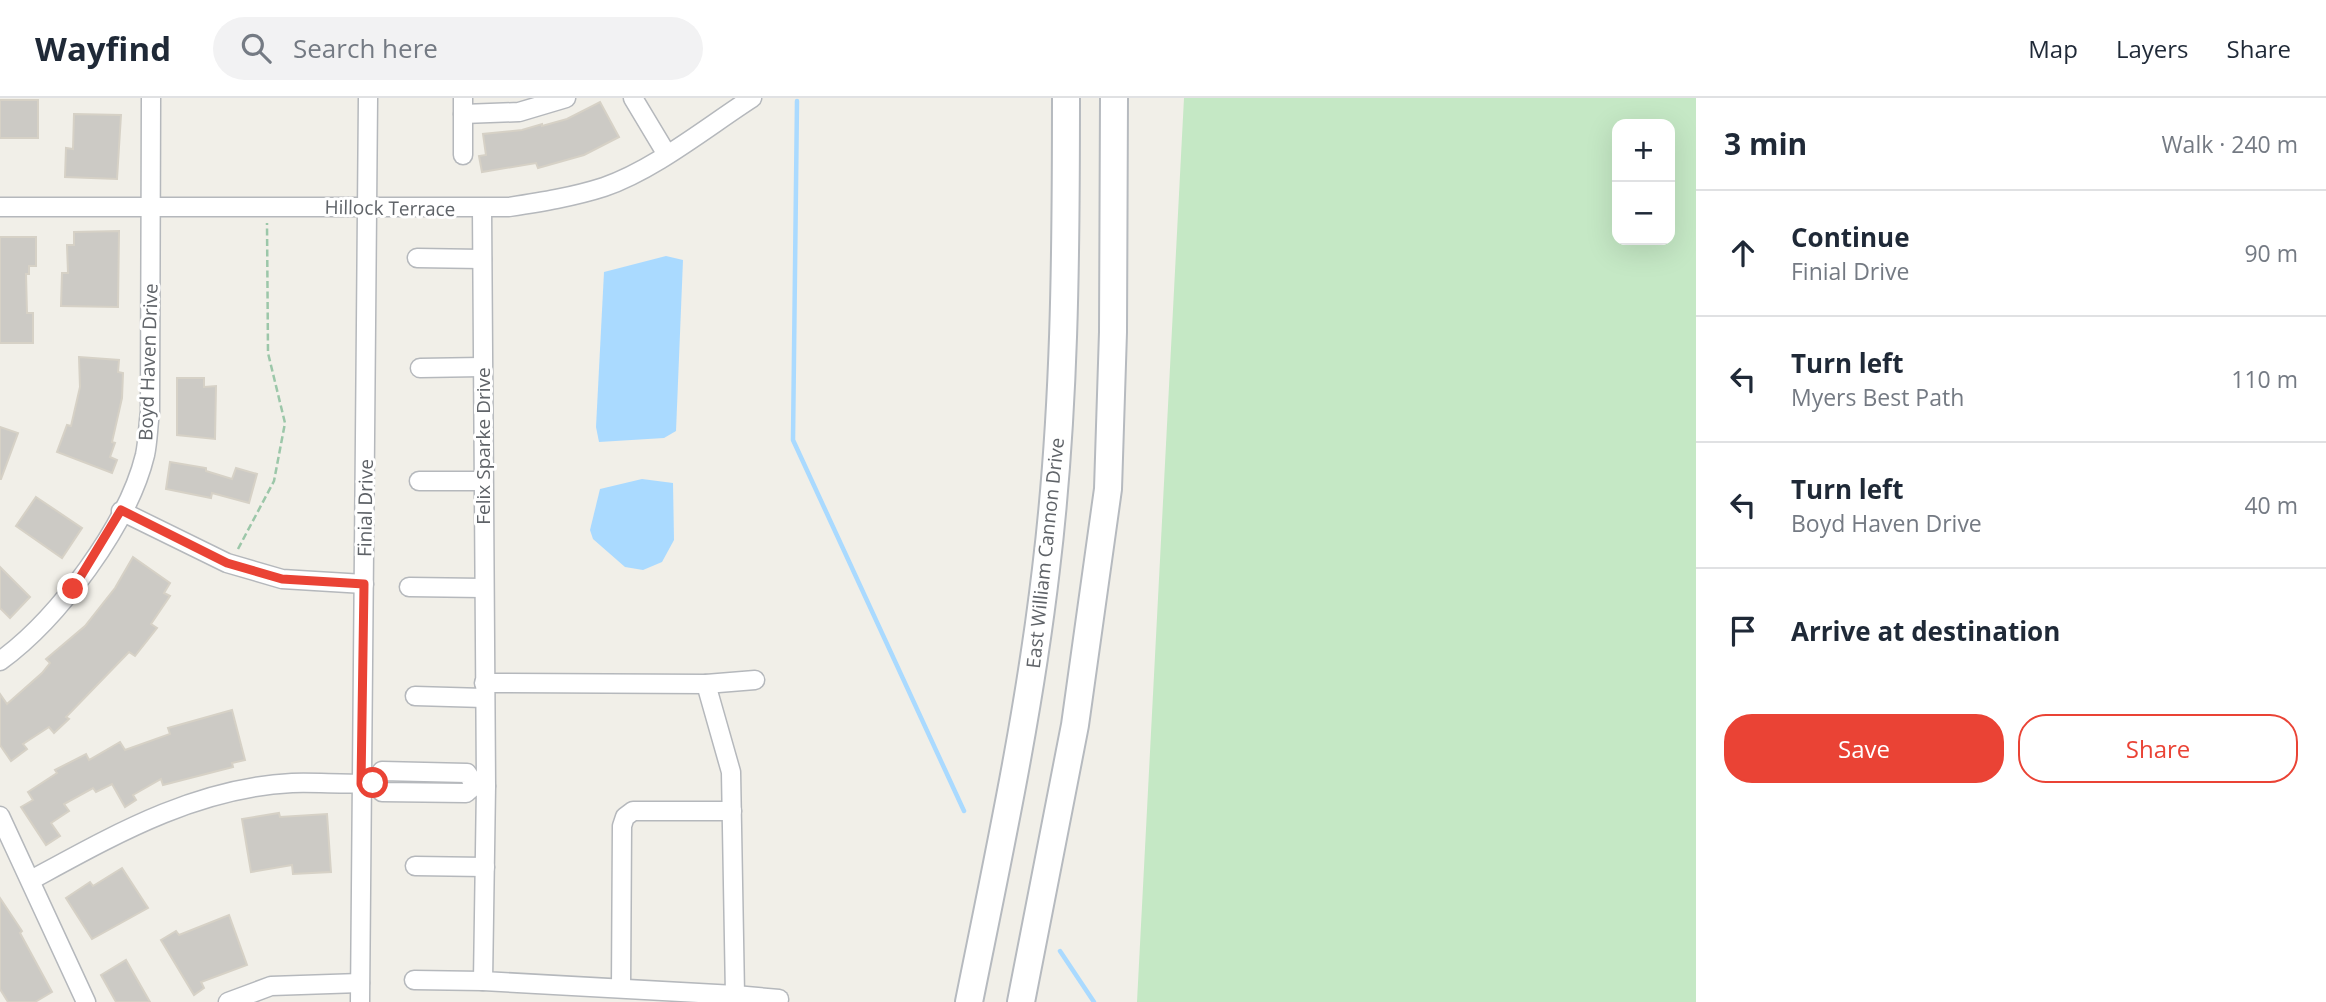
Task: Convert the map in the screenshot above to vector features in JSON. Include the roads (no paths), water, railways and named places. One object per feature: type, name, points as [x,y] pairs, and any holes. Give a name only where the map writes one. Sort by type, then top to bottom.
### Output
[{"type":"street","name":"Boyd Haven Drive","points":[[0,661],[26,639],[73,589],[135,486],[145,454],[150,412],[151,98]]},
{"type":"street","name":"Finial Drive","points":[[360,1002],[367,783],[364,584],[368,98]]},
{"type":"street","points":[[463,155],[463,106],[519,112],[566,98]]},
{"type":"street","points":[[633,98],[666,153]]},
{"type":"street","name":"Hillock Terrace","points":[[0,206],[482,208],[566,198],[607,186],[666,153],[752,98]]},
{"type":"street","name":"East William Cannon Drive","points":[[969,1002],[1023,727],[1046,569],[1063,354],[1066,98]]},
{"type":"street","points":[[1021,1002],[1075,725],[1108,489],[1113,332],[1114,98]]},
{"type":"street","name":"Felix Sparke Drive","points":[[482,208],[484,690],[481,786],[485,867],[484,981]]},
{"type":"street","points":[[417,258],[482,259]]},
{"type":"street","points":[[420,368],[482,367]]},
{"type":"street","points":[[418,481],[482,481]]},
{"type":"street","points":[[121,510],[227,563],[282,579],[364,584]]},
{"type":"street","points":[[409,587],[483,588]]},
{"type":"street","points":[[415,696],[484,690],[706,684],[755,680]]},
{"type":"street","points":[[706,684],[731,772],[735,995]]},
{"type":"street","points":[[32,880],[131,825],[188,803],[221,794],[292,783],[367,783],[382,771],[467,773],[481,786]]},
{"type":"street","points":[[621,988],[622,826],[625,817],[633,811],[732,811]]},
{"type":"street","points":[[0,816],[32,880],[86,1002]]},
{"type":"street","points":[[415,866],[485,867]]},
{"type":"street","points":[[414,981],[484,981],[779,999]]},
{"type":"street","points":[[228,1002],[271,986],[360,983]]},
{"type":"water","points":[[666,256],[683,260],[676,431],[664,438],[599,442],[596,427],[604,272]]},
{"type":"water","points":[[642,479],[673,483],[674,540],[662,562],[643,570],[625,567],[593,539],[590,530],[600,489]]},
{"type":"waterway","points":[[797,101],[793,440],[964,811]]},
{"type":"waterway","points":[[1060,951],[1094,1002]]}]
